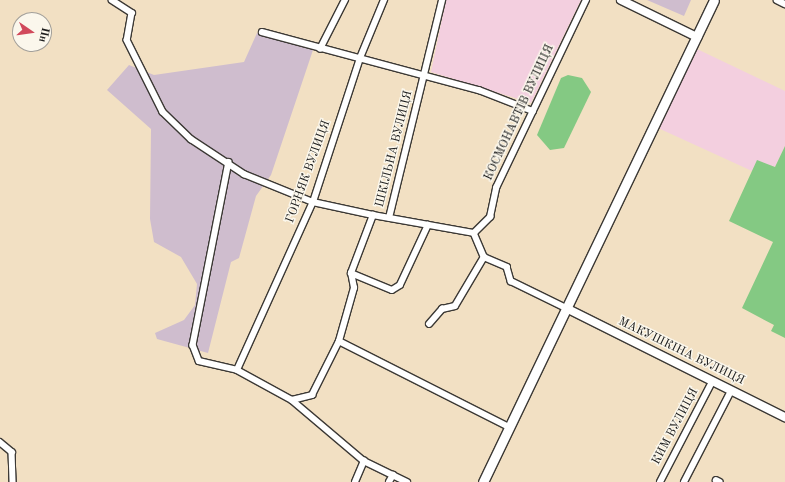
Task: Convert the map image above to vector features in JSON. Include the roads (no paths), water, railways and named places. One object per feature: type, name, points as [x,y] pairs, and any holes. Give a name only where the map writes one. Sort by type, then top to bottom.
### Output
[{"type":"main road","points":[[483,482],[714,0]]},
{"type":"street","points":[[112,0],[132,13],[127,40],[163,112],[191,139],[229,162],[244,174],[313,202],[372,215]]},
{"type":"street","points":[[320,49],[345,0]]},
{"type":"street","name":"ГОРНЯК ВУЛИЦЯ","points":[[237,370],[313,202],[360,58],[384,0]]},
{"type":"street","name":"ШКІЛЬНА ВУЛИЦЯ","points":[[292,400],[312,395],[339,341],[354,288],[351,273],[372,215],[389,218],[442,0]]},
{"type":"street","name":"КОСМОНАВТІВ ВУЛИЦЯ","points":[[474,233],[490,218],[496,188],[586,0]]},
{"type":"street","points":[[621,0],[697,37]]},
{"type":"street","points":[[777,0],[785,4]]},
{"type":"street","points":[[262,32],[320,49],[360,58],[479,90],[533,111]]},
{"type":"street","points":[[229,162],[193,345],[199,361],[237,370],[292,400],[364,461],[407,482]]},
{"type":"street","points":[[389,218],[474,233],[484,257],[507,267],[511,281],[566,308]]},
{"type":"street","points":[[351,273],[392,290],[400,285],[428,225]]},
{"type":"street","points":[[428,324],[442,309],[455,306],[484,257]]},
{"type":"street","name":"МАКУШКІНА ВУЛИЦЯ","points":[[566,308],[785,417]]},
{"type":"street","points":[[339,341],[509,427]]},
{"type":"street","name":"КИМ ВУЛИЦЯ","points":[[660,482],[712,382]]},
{"type":"street","points":[[684,482],[731,391]]},
{"type":"street","points":[[0,442],[12,452],[12,482]]},
{"type":"street","points":[[355,482],[364,461]]},
{"type":"street","points":[[390,482],[393,475]]}]
